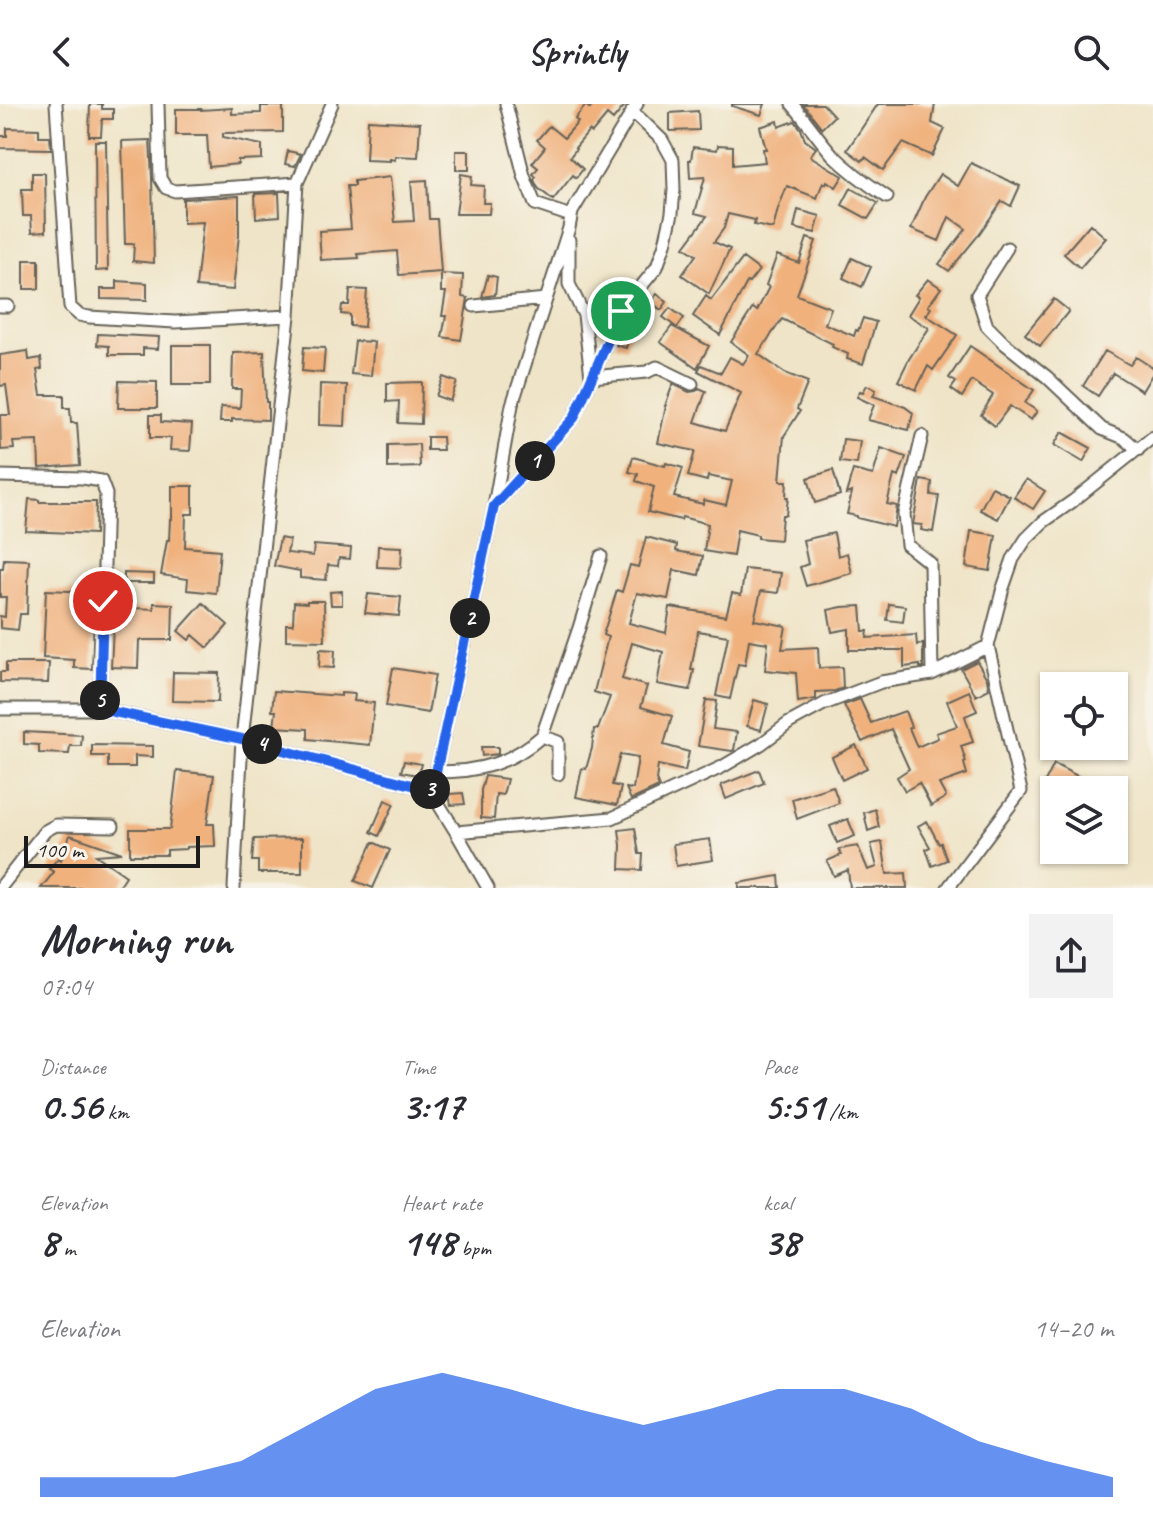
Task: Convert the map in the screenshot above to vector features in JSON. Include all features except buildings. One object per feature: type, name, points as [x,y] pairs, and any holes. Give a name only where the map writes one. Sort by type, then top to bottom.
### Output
[{"type":"street","points":[[56,104],[70,307],[79,315],[89,317],[175,322],[289,316]]},
{"type":"street","points":[[158,104],[160,178],[166,188],[175,191],[297,183]]},
{"type":"street","points":[[234,888],[242,739],[289,316],[297,183],[332,104]]},
{"type":"street","points":[[506,104],[524,176],[535,204],[570,222]]},
{"type":"street","points":[[792,104],[830,152],[858,178],[887,197]]},
{"type":"street","points":[[430,790],[494,506],[512,405],[570,222],[634,108],[662,140],[673,160],[672,213],[657,267],[621,311],[574,418],[494,506]]},
{"type":"street","points":[[570,222],[569,284],[584,315],[591,377]]},
{"type":"street","points":[[1007,248],[977,295],[987,326],[1102,429],[1124,438],[1138,450]]},
{"type":"street","points":[[474,306],[546,299]]},
{"type":"street","points":[[591,377],[647,372],[657,367],[692,384]]},
{"type":"street","points":[[922,436],[904,514],[907,545],[930,563],[932,674]]},
{"type":"street","points":[[948,888],[1021,791],[988,646],[1013,559],[1026,539],[1043,522],[1153,437]]},
{"type":"street","points":[[0,476],[101,481],[106,494],[100,709]]},
{"type":"street","points":[[436,772],[464,772],[494,765],[532,745],[542,736],[601,556]]},
{"type":"street","points":[[456,832],[612,818],[722,767],[824,704],[881,682],[932,674],[988,646]]},
{"type":"street","points":[[0,709],[100,709],[242,739],[430,790],[488,888]]},
{"type":"street","points":[[542,736],[558,742],[558,774]]},
{"type":"street","points":[[0,888],[45,831],[56,825],[113,826]]},
{"type":"route","points":[[103,601],[100,709],[242,739],[430,790],[494,506],[574,418],[621,311]]}]
